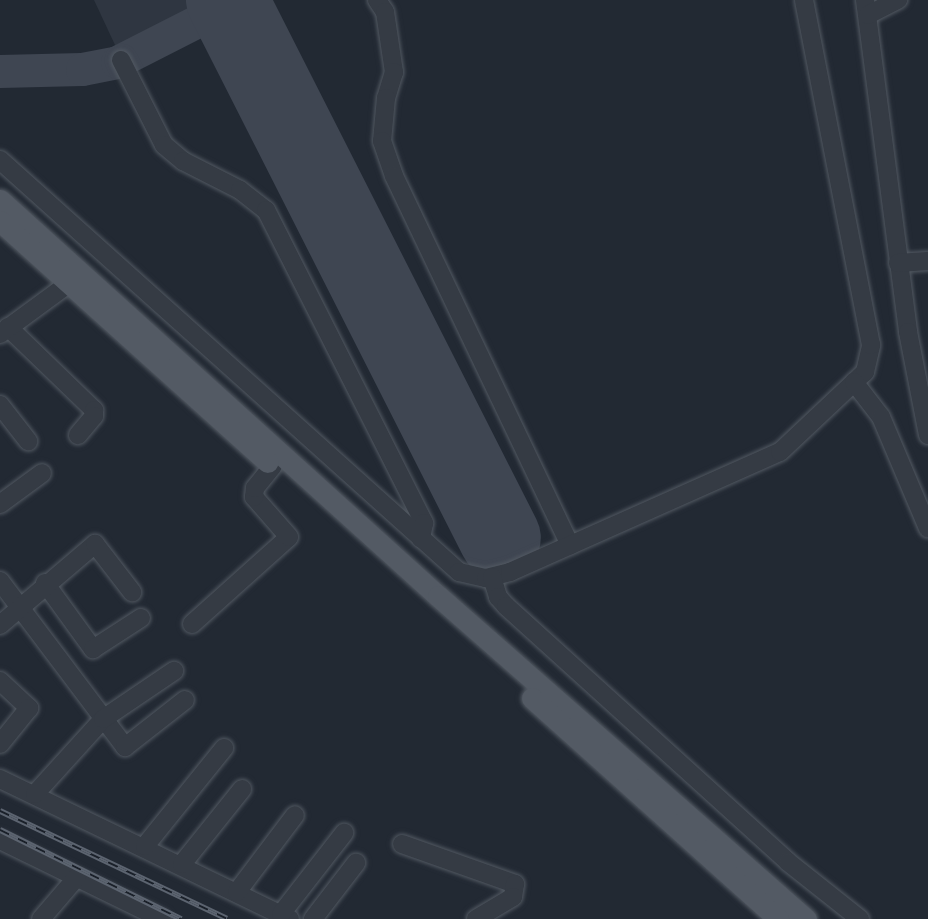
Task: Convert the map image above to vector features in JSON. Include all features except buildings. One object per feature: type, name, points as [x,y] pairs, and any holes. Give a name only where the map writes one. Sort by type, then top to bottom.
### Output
[{"type":"main road","points":[[0,200],[74,278],[273,466],[778,919]]},
{"type":"main road","points":[[0,221],[74,278],[806,919]]},
{"type":"street","points":[[377,0],[385,12],[394,72],[382,141],[394,176],[570,545]]},
{"type":"street","points":[[0,160],[459,572],[492,577],[780,452],[865,372],[871,345],[804,0]]},
{"type":"street","points":[[898,0],[867,7],[898,263],[928,435]]},
{"type":"street","points":[[121,60],[164,145],[183,161],[240,190],[266,210],[424,523],[421,539]]},
{"type":"street","points":[[898,263],[928,261]]},
{"type":"street","points":[[74,278],[4,330],[94,410],[93,418],[78,435]]},
{"type":"street","points":[[854,382],[881,417],[928,528]]},
{"type":"street","points":[[0,405],[28,441]]},
{"type":"street","points":[[192,624],[289,537],[254,497],[255,488],[273,466]]},
{"type":"street","points":[[0,504],[43,473]]},
{"type":"street","points":[[0,625],[19,605],[97,544],[132,592]]},
{"type":"street","points":[[492,577],[498,597],[506,606],[847,915]]},
{"type":"street","points":[[0,581],[103,719],[130,748],[186,701]]},
{"type":"street","points":[[46,583],[93,649],[141,618]]},
{"type":"street","points":[[35,794],[103,719],[174,671]]},
{"type":"street","points":[[0,681],[29,708],[0,744]]},
{"type":"street","points":[[145,846],[224,748]]},
{"type":"street","points":[[0,779],[145,846],[286,916],[344,833]]},
{"type":"street","points":[[182,864],[242,789]]},
{"type":"street","points":[[237,892],[295,815]]},
{"type":"street","points":[[0,840],[162,919]]},
{"type":"street","points":[[402,844],[515,884],[516,894],[485,917]]},
{"type":"street","points":[[313,919],[356,863]]},
{"type":"street","points":[[41,919],[77,877]]},
{"type":"shaded area","points":[[94,0],[187,0],[204,34],[129,75]]},
{"type":"taxiway","points":[[0,71],[82,69],[117,62],[229,5]]},
{"type":"runway","points":[[227,0],[500,538]]},
{"type":"railway","points":[[0,811],[227,919]]},
{"type":"railway","points":[[0,830],[181,919]]}]
